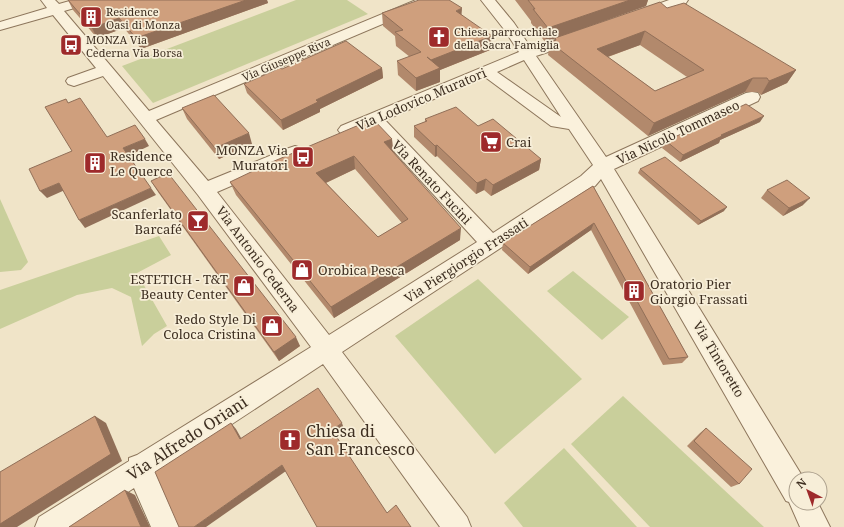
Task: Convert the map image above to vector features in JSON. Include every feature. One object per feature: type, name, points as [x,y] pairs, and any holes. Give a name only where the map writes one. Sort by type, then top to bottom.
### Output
[{"type":"street","points":[[0,26],[52,5],[87,0]]},
{"type":"street","name":"Via Giuseppe Riva","points":[[146,118],[427,0]]},
{"type":"street","points":[[476,0],[497,29],[526,54]]},
{"type":"street","points":[[488,0],[509,26],[526,54]]},
{"type":"street","points":[[622,22],[681,0]]},
{"type":"street","name":"Via Antonio Cederna","points":[[52,5],[205,190],[326,349],[458,527]]},
{"type":"street","name":"Via Lodovico Muratori","points":[[331,137],[526,54],[586,34]]},
{"type":"street","name":"Via Tintoretto","points":[[526,54],[603,166],[788,477]]},
{"type":"street","points":[[74,81],[106,70]]},
{"type":"street","points":[[486,71],[557,122],[573,124]]},
{"type":"street","name":"Via Nicolò Tommaseo","points":[[603,166],[752,97]]},
{"type":"street","name":"Via Renato Fucini","points":[[374,119],[403,152],[491,244]]},
{"type":"street","points":[[205,190],[310,146]]},
{"type":"street","name":"Via Piergiorgio Frassati","points":[[326,349],[588,181],[603,166]]},
{"type":"street","name":"Via Alfredo Oriani","points":[[49,527],[326,349]]},
{"type":"street","points":[[139,468],[166,527]]},
{"type":"street","points":[[807,511],[816,527]]},
{"type":"green space","points":[[296,0],[347,0],[368,14],[153,103],[122,66]]},
{"type":"green space","points":[[0,199],[28,262],[21,270],[0,272]]},
{"type":"green space","points":[[159,236],[171,255],[137,273],[167,326],[154,334],[142,346],[131,297],[112,288],[77,295],[0,329],[0,290]]},
{"type":"green space","points":[[573,271],[629,317],[602,340],[547,291]]},
{"type":"green space","points":[[478,279],[582,379],[495,454],[395,336]]},
{"type":"green space","points":[[623,396],[764,527],[650,527],[571,444]]},
{"type":"green space","points":[[564,448],[637,527],[523,527],[504,503]]},
{"type":"building","points":[[68,0],[246,0],[136,38],[119,18],[92,28]]},
{"type":"building","points":[[419,0],[449,0],[462,8],[456,11],[492,36],[431,60],[427,57],[440,68],[416,78],[397,61],[421,52],[395,32],[403,30],[382,13]]},
{"type":"building","points":[[528,0],[630,0],[548,28]]},
{"type":"building","points":[[660,2],[667,8],[684,3],[796,70],[769,81],[767,78],[753,78],[654,123],[550,42],[556,40],[555,38]],"holes":[[[645,31],[704,70],[655,91],[597,49]]]},
{"type":"building","points":[[346,41],[382,68],[316,100],[318,102],[281,120],[244,84],[280,68],[282,69]]},
{"type":"building","points":[[214,95],[249,133],[215,148],[182,108]]},
{"type":"building","points":[[80,98],[107,137],[135,125],[145,139],[123,148],[151,188],[79,220],[59,183],[40,191],[29,169],[72,151],[45,107],[66,99],[68,103]]},
{"type":"building","points":[[746,104],[764,116],[721,135],[722,136],[683,155],[666,141]]},
{"type":"building","points":[[456,107],[478,126],[493,119],[541,159],[493,185],[486,179],[477,183],[437,145],[435,146],[414,126],[427,121],[425,119]]},
{"type":"building","points":[[373,119],[392,139],[384,142],[461,228],[331,307],[230,182],[272,162]],"holes":[[[354,156],[408,219],[378,237],[316,173]]]},
{"type":"building","points":[[665,157],[727,207],[701,221],[640,169]]},
{"type":"building","points":[[168,173],[296,337],[274,352],[151,181]]},
{"type":"building","points":[[787,180],[810,198],[789,208],[767,190]]},
{"type":"building","name":"Oratorio Pier Giorgio Frassati","points":[[593,186],[688,357],[669,359],[594,223],[530,267],[503,243]]},
{"type":"building","points":[[318,388],[342,423],[332,430],[387,513],[396,505],[411,527],[317,527],[282,465],[194,527],[179,527],[155,472],[231,423],[240,439]]},
{"type":"building","points":[[95,416],[111,454],[0,524],[0,472]]},
{"type":"building","points":[[706,428],[752,469],[739,484],[694,441]]},
{"type":"building","points":[[125,490],[141,527],[69,527]]},
{"type":"place","name":"Residence Oasi di Monza","points":[[91,17]]},
{"type":"place","name":"Chiesa parrocchiale della Sacra Famiglia","points":[[439,37]]},
{"type":"place","name":"MONZA Via Cederna Via Borsa","points":[[71,45]]},
{"type":"place","name":"Crai","points":[[491,142]]},
{"type":"place","name":"MONZA Via Muratori","points":[[303,157]]},
{"type":"place","name":"Residence Le Querce","points":[[95,163]]},
{"type":"place","name":"Scanferlato Barcafé","points":[[198,221]]},
{"type":"place","name":"Orobica Pesca","points":[[302,270]]},
{"type":"place","name":"ESTETICH - T&T Beauty Center","points":[[244,286]]},
{"type":"place","name":"Oratorio Pier Giorgio Frassati","points":[[634,291]]},
{"type":"place","name":"Redo Style Di Coloca Cristina","points":[[272,326]]},
{"type":"place","name":"Chiesa di San Francesco","points":[[290,440]]}]
